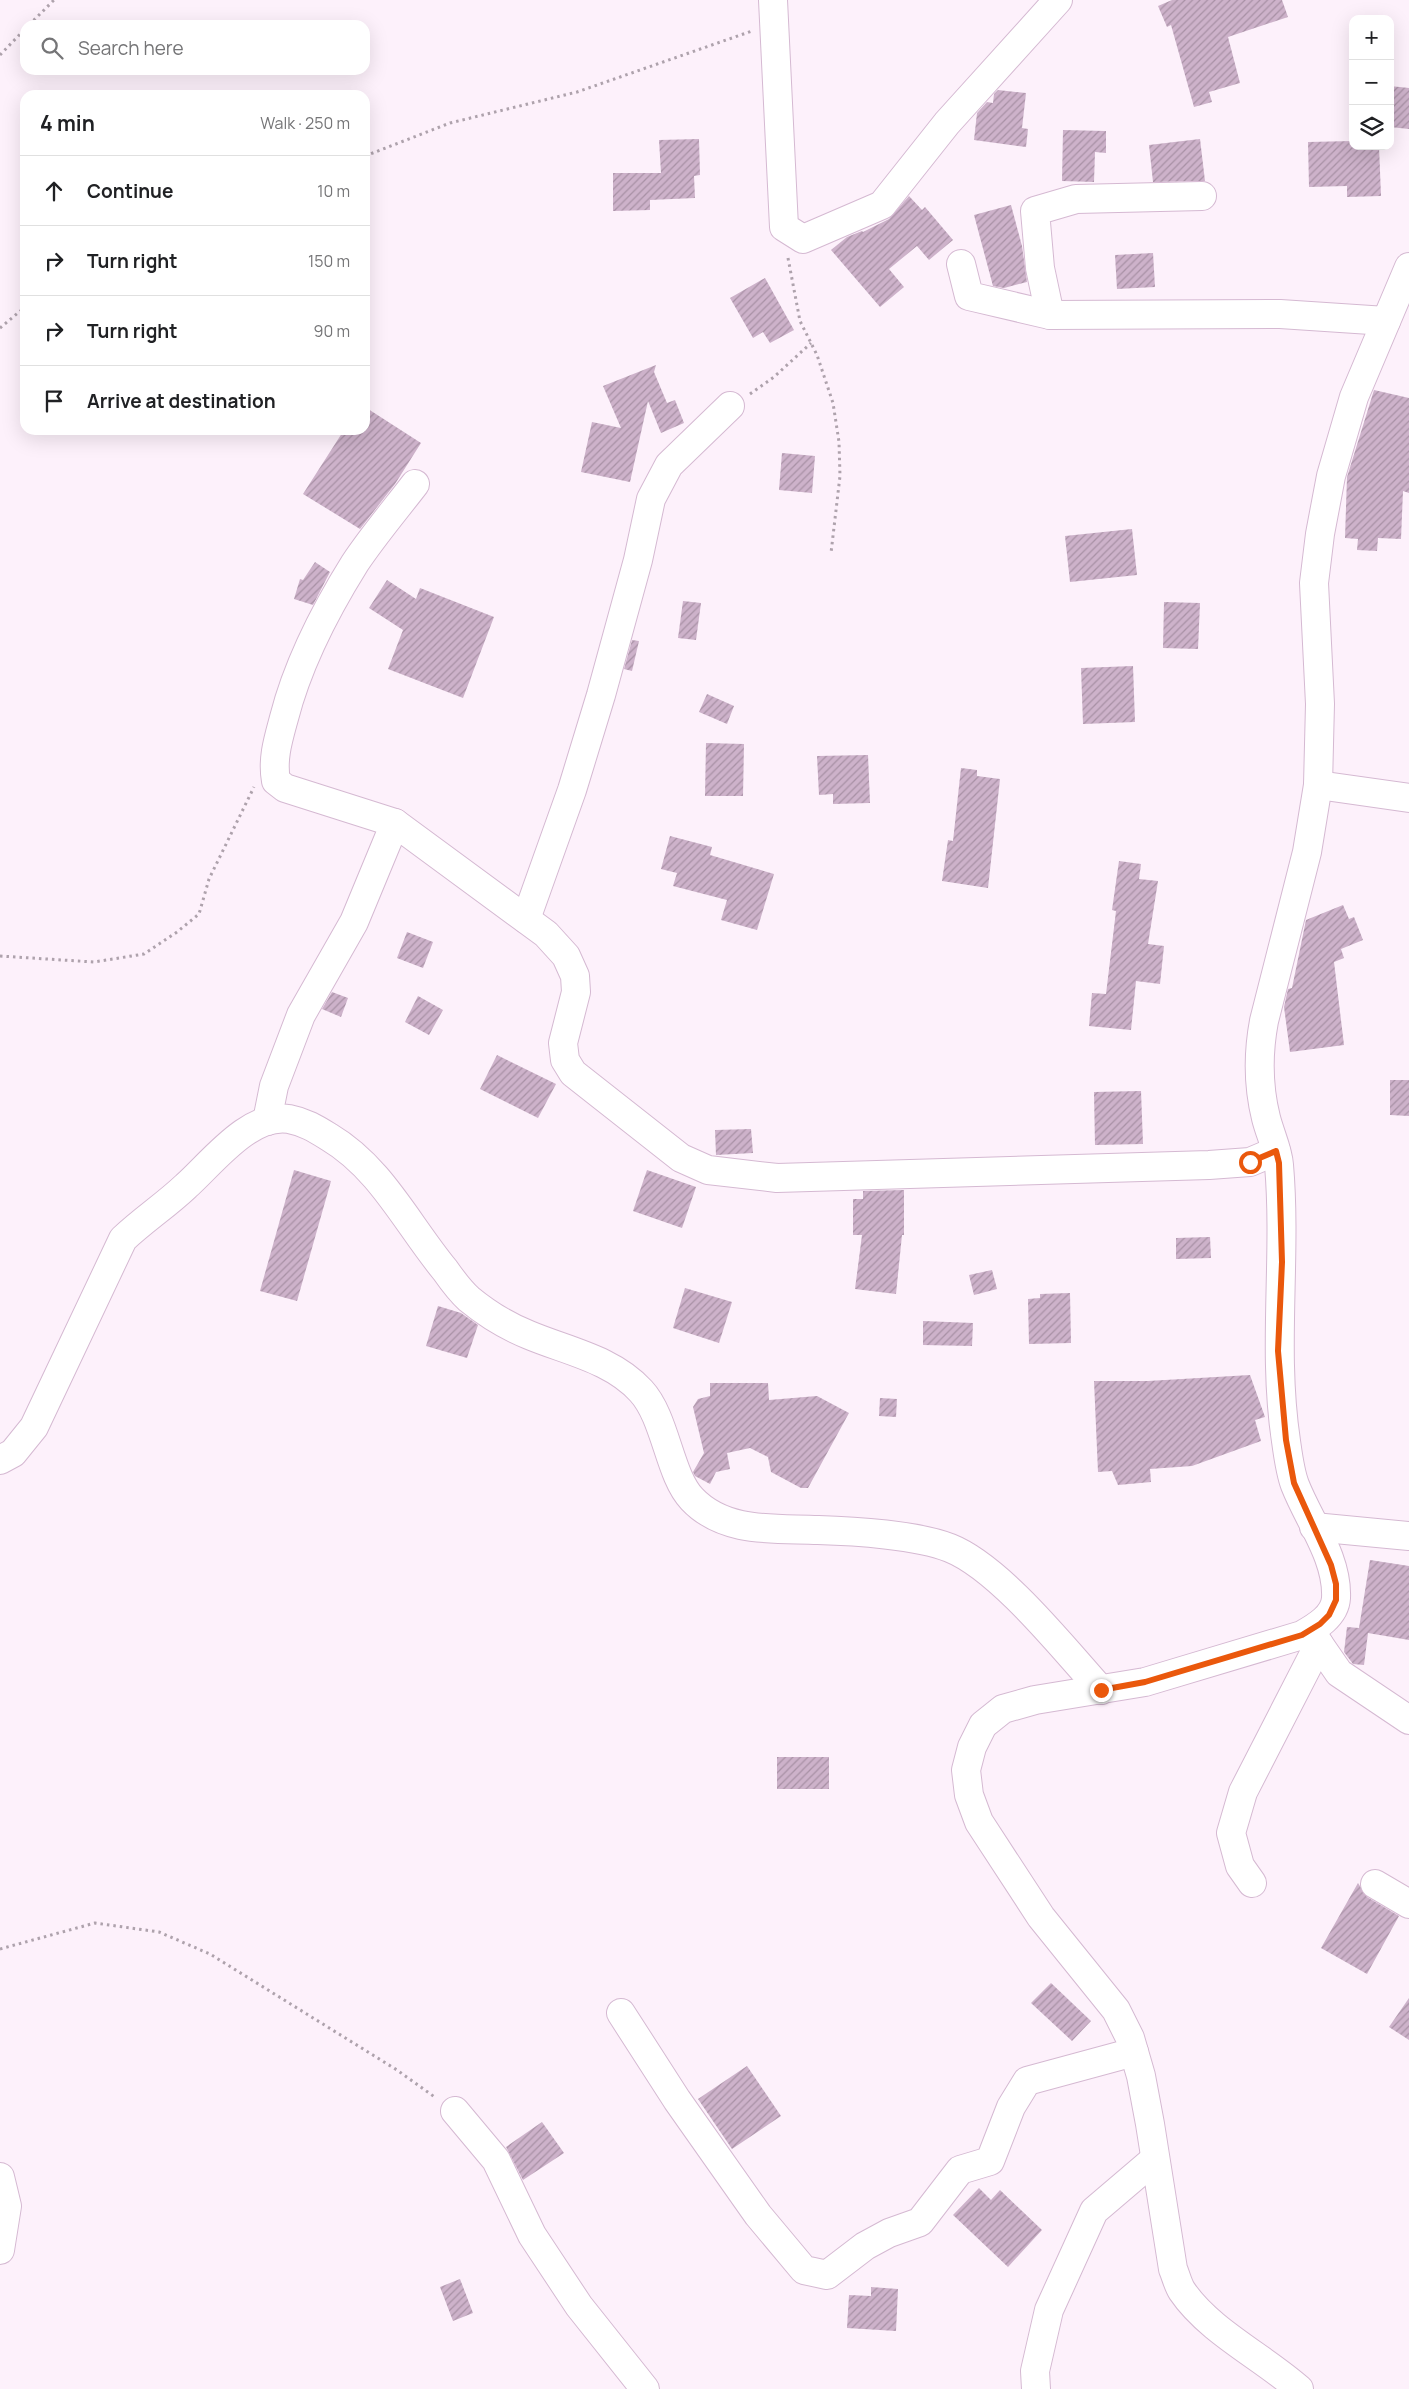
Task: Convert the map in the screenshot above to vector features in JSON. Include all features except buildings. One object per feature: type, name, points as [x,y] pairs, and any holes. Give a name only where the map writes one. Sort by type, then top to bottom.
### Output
[{"type":"street","points":[[774,12],[784,228],[803,238],[882,205],[947,123],[1058,0]]},
{"type":"street","points":[[1050,315],[1040,268],[1035,211],[1076,199],[1202,196]]},
{"type":"street","points":[[961,264],[968,296],[1050,315],[1280,314],[1386,320]]},
{"type":"street","points":[[1252,1883],[1240,1866],[1231,1833],[1243,1792],[1314,1637],[1329,1615],[1336,1600],[1336,1584],[1331,1565],[1294,1483],[1286,1440],[1278,1351],[1282,1262],[1279,1163],[1265,1117],[1259,1070],[1260,1046],[1264,1021],[1307,852],[1318,785],[1320,704],[1314,583],[1320,534],[1331,476],[1354,397],[1409,267]]},
{"type":"street","points":[[526,919],[572,790],[601,695],[638,560],[652,499],[670,465],[730,406]]},
{"type":"street","points":[[414,484],[356,562],[322,621],[293,683],[275,750],[273,768],[276,781],[285,788],[395,824],[546,934],[566,956],[575,976],[576,992],[563,1043],[565,1060],[573,1074],[681,1158],[708,1170],[777,1178],[1209,1165],[1250,1162],[1276,1151]]},
{"type":"street","points":[[1318,785],[1409,798]]},
{"type":"street","points":[[266,1121],[274,1086],[301,1015],[354,922],[395,824]]},
{"type":"street","points":[[0,1460],[13,1453],[34,1427],[123,1239],[184,1188],[248,1130],[266,1121],[285,1118],[307,1123],[338,1142],[369,1168],[432,1255],[468,1298],[526,1334],[596,1360],[624,1375],[643,1393],[662,1429],[681,1481],[691,1498],[705,1510],[750,1528],[849,1531],[946,1546],[967,1555],[991,1574],[1032,1614],[1101,1690]]},
{"type":"street","points":[[1314,1527],[1409,1536]]},
{"type":"street","points":[[1299,2389],[1218,2326],[1181,2290],[1173,2270],[1141,2076],[1130,2038],[1116,2010],[1042,1917],[978,1822],[968,1795],[966,1770],[972,1747],[983,1725],[1003,1709],[1035,1700],[1145,1682],[1302,1635],[1314,1637],[1339,1673],[1409,1720]]},
{"type":"street","points":[[1376,1884],[1409,1904]]},
{"type":"street","points":[[621,2013],[677,2100],[758,2215],[804,2270],[827,2275],[865,2246],[889,2233],[920,2222],[960,2170],[990,2161],[1011,2107],[1028,2081],[1134,2052]]},
{"type":"street","points":[[455,2111],[496,2160],[532,2235],[579,2306],[645,2389]]},
{"type":"street","points":[[1036,2389],[1035,2370],[1049,2310],[1094,2211],[1155,2159]]},
{"type":"street","points":[[0,2177],[7,2206],[0,2250]]},
{"type":"path","points":[[34,20],[54,0]]},
{"type":"path","points":[[370,154],[450,123],[577,92],[774,12]]},
{"type":"path","points":[[0,55],[20,34]]},
{"type":"path","points":[[784,228],[791,285],[800,321],[817,355],[833,403],[840,442],[840,476],[832,553]]},
{"type":"path","points":[[0,328],[20,311]]},
{"type":"path","points":[[730,406],[774,377],[810,343]]},
{"type":"path","points":[[0,956],[94,962],[144,954],[177,932],[199,914],[209,879],[256,784],[273,768]]},
{"type":"path","points":[[0,1949],[95,1923],[159,1932],[210,1954],[397,2070],[455,2111]]},
{"type":"route","points":[[1101,1690],[1145,1682],[1302,1635],[1320,1624],[1329,1615],[1336,1600],[1336,1584],[1331,1565],[1294,1483],[1286,1440],[1278,1351],[1282,1262],[1279,1163],[1276,1151],[1250,1162]]}]
